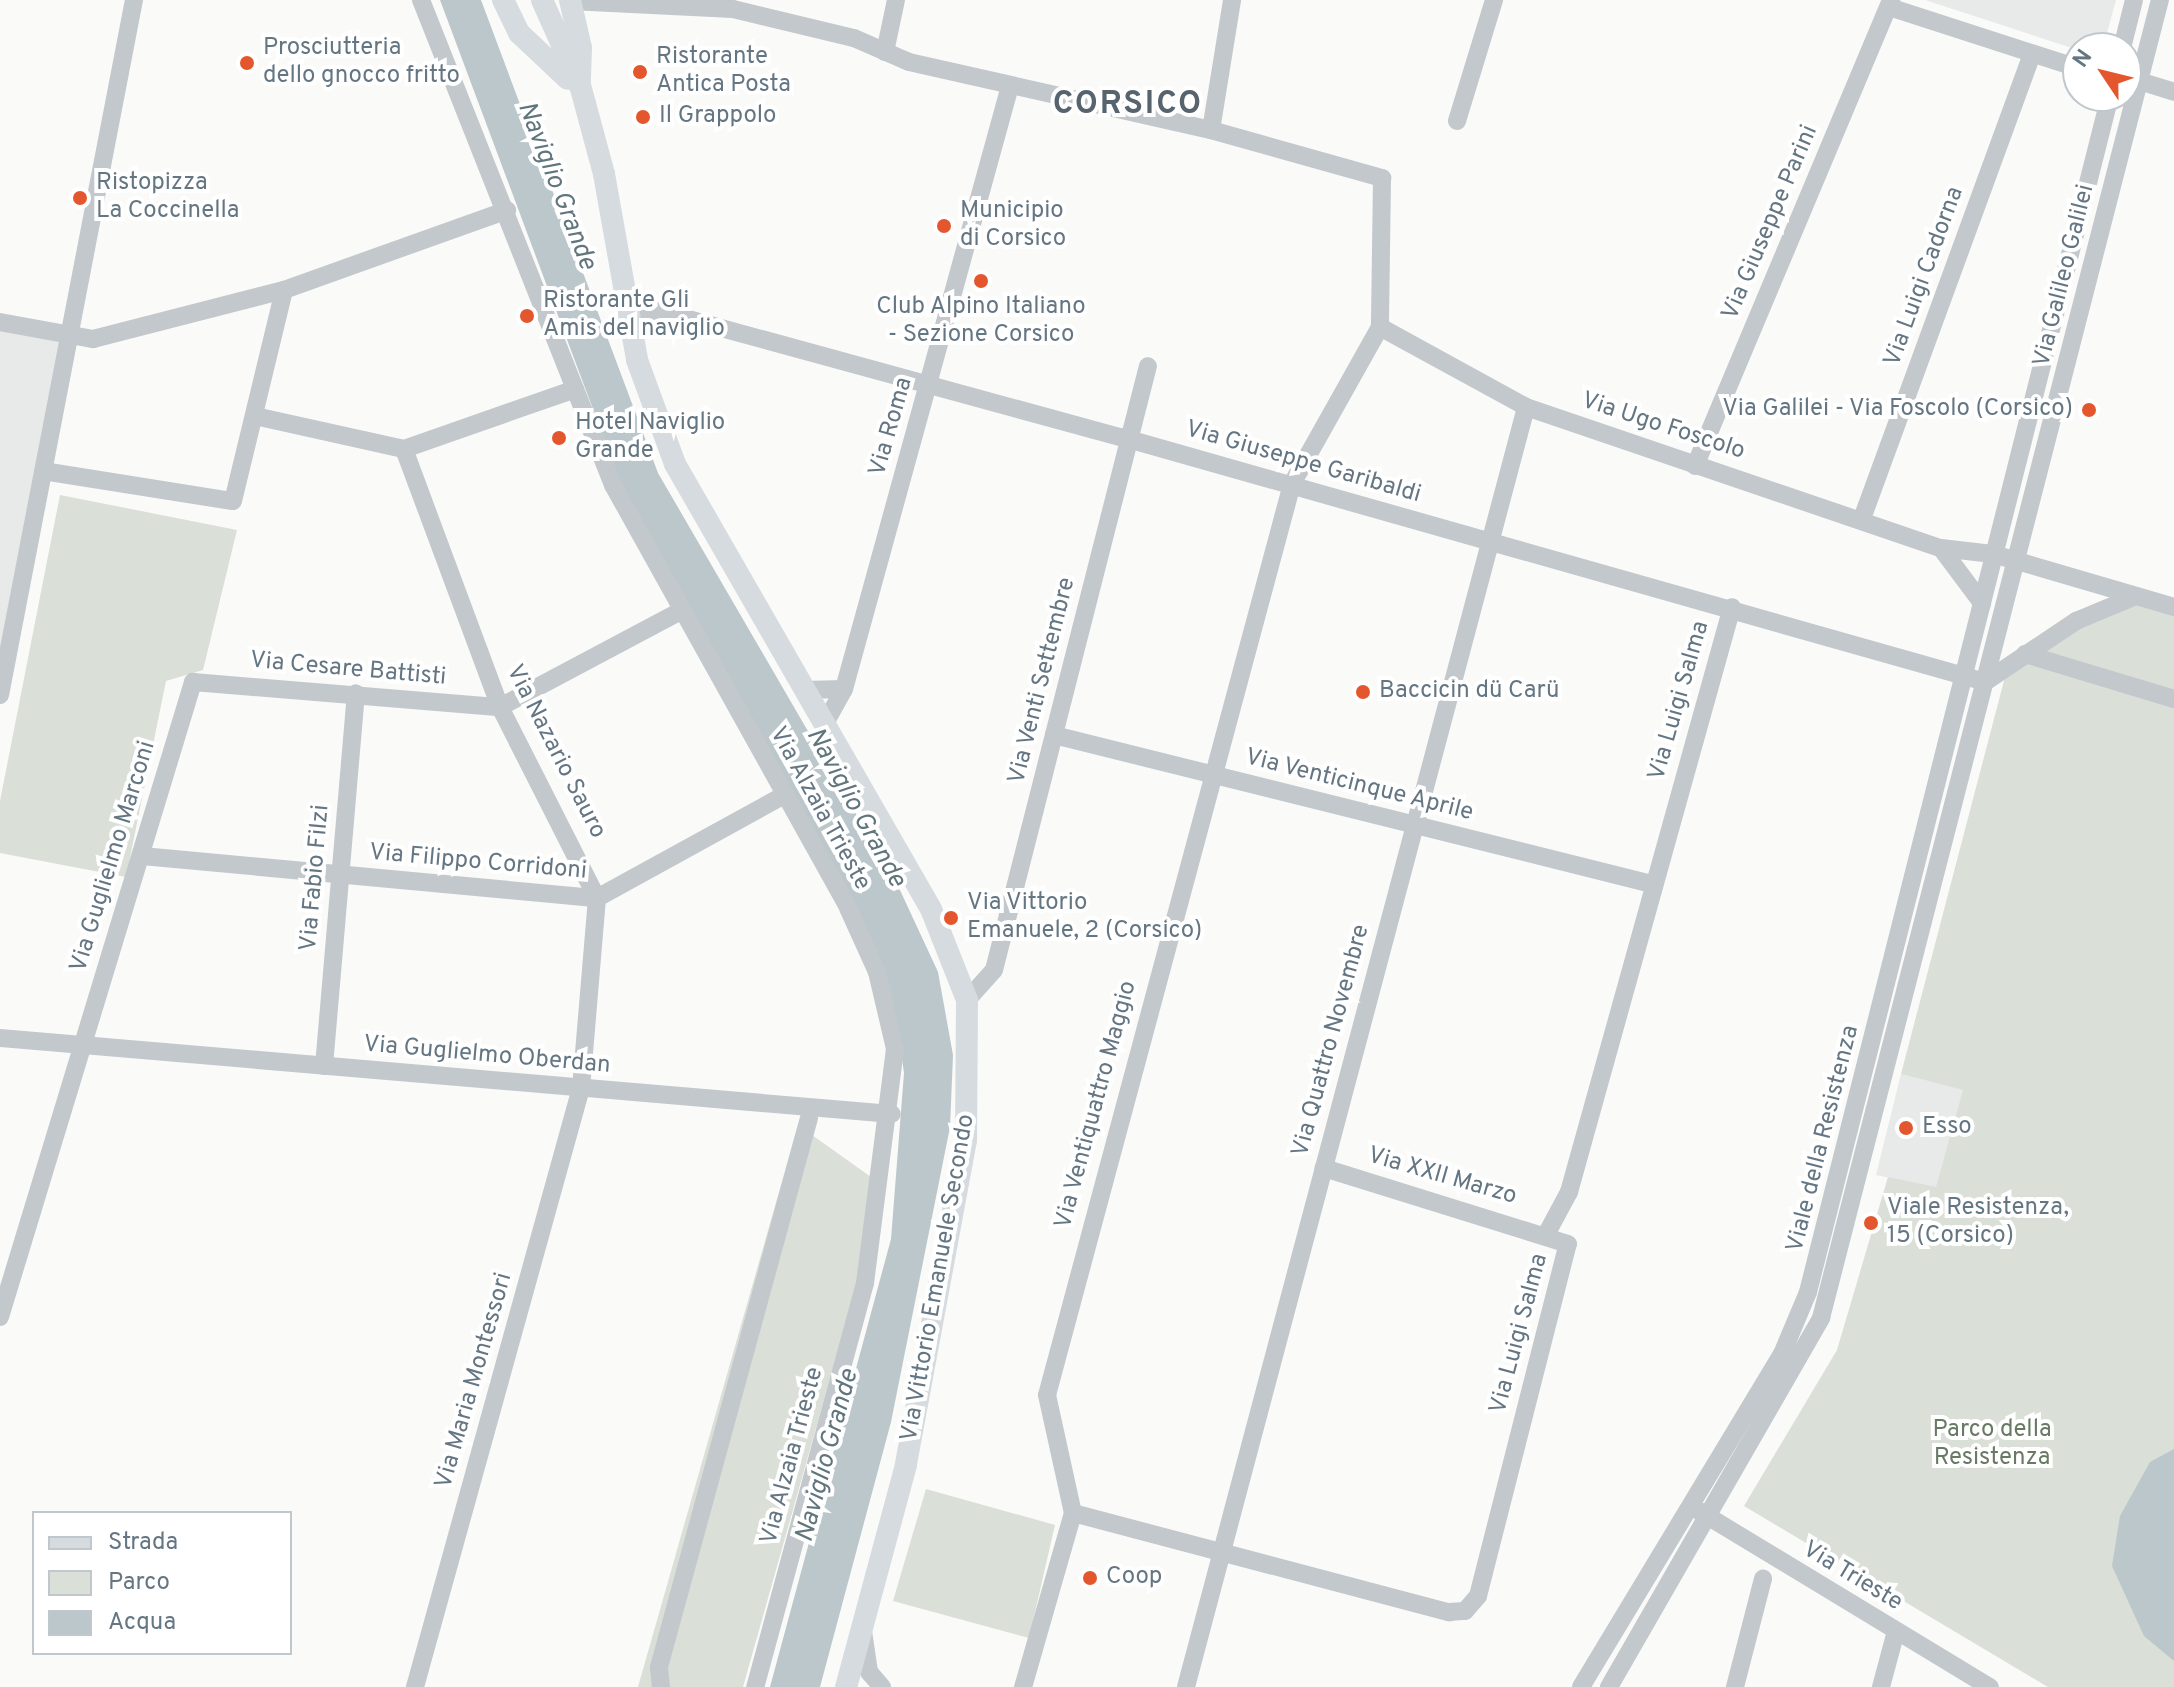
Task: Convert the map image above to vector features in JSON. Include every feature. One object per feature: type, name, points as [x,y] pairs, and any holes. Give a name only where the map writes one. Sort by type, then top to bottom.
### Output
[{"type":"main road","points":[[503,0],[519,33],[580,85]]},
{"type":"main road","name":"Via Vittorio Emanuele Secondo","points":[[542,0],[580,85],[612,214],[626,311],[675,464],[931,909],[967,1000],[966,1140],[906,1465],[846,1687]]},
{"type":"main road","name":"Via Vittorio Emanuele Secondo","points":[[570,1],[581,48],[580,85]]},
{"type":"street","points":[[0,695],[133,0]]},
{"type":"street","name":"Via Alzaia Trieste","points":[[421,0],[507,210],[613,485],[679,612],[784,795],[877,972],[895,1049],[892,1114],[865,1283],[755,1687]]},
{"type":"street","points":[[885,52],[896,0]]},
{"type":"street","points":[[570,1],[733,9],[854,38],[885,52],[1010,86],[1211,130],[1232,0]]},
{"type":"street","points":[[1457,121],[1494,0]]},
{"type":"street","points":[[2126,32],[2134,0]]},
{"type":"street","name":"Via Galileo Galilei","points":[[2142,69],[2160,0]]},
{"type":"street","points":[[1890,4],[2062,63]]},
{"type":"street","name":"Via Giuseppe Parini","points":[[1695,466],[1890,4]]},
{"type":"street","name":"Via Luigi Cadorna","points":[[1863,516],[2032,54]]},
{"type":"street","points":[[2142,82],[2174,92]]},
{"type":"street","name":"Via Roma","points":[[824,725],[844,689],[1010,86]]},
{"type":"street","name":"Via Galileo Galilei","points":[[1993,554],[2106,112]]},
{"type":"street","name":"Via Galileo Galilei","points":[[2016,564],[2131,112]]},
{"type":"street","name":"Via Ventiquattro Maggio","points":[[1023,1687],[1073,1513],[1047,1395],[1211,775],[1292,484],[1380,327],[1382,178],[1211,130]]},
{"type":"street","points":[[0,322],[93,339],[284,290],[507,210]]},
{"type":"street","points":[[43,471],[224,503],[237,491],[284,290]]},
{"type":"street","name":"Via Giuseppe Garibaldi","points":[[626,311],[659,311],[1129,439],[1732,607],[1985,682]]},
{"type":"street","name":"Via Ugo Foscolo","points":[[1380,327],[1526,407],[1695,466],[1863,516],[1941,548],[1993,554],[2016,564],[2174,607]]},
{"type":"street","name":"Via Venti Settembre","points":[[967,1000],[994,970],[1148,366]]},
{"type":"street","points":[[255,416],[404,449],[575,389]]},
{"type":"street","name":"Via Quattro Novembre","points":[[1186,1687],[1526,407]]},
{"type":"street","name":"Via Nazario Sauro","points":[[404,449],[500,707],[597,898]]},
{"type":"street","points":[[1941,548],[1982,603]]},
{"type":"street","name":"Viale della Resistenza","points":[[1581,1687],[1795,1326],[1860,1094],[1993,554]]},
{"type":"street","name":"Viale della Resistenza","points":[[1609,1687],[1710,1517],[1821,1318],[2016,564]]},
{"type":"street","points":[[1985,682],[2076,621],[2136,596]]},
{"type":"street","name":"Via Luigi Salma","points":[[1073,1513],[1449,1612],[1465,1611],[1478,1596],[1568,1244],[1547,1233],[1569,1192],[1652,884],[1732,607]]},
{"type":"street","points":[[500,707],[679,612]]},
{"type":"street","points":[[2025,654],[2174,699]]},
{"type":"street","name":"Via Cesare Battisti","points":[[193,682],[500,707]]},
{"type":"street","name":"Via Guglielmo Marconi","points":[[0,1317],[79,1045],[142,856],[193,682]]},
{"type":"street","points":[[804,690],[844,689]]},
{"type":"street","name":"Via Fabio Filzi","points":[[324,1066],[356,693]]},
{"type":"street","name":"Via Venticinque Aprile","points":[[1054,735],[1652,884]]},
{"type":"street","name":"Via Filippo Corridoni","points":[[142,856],[597,898],[784,795]]},
{"type":"street","points":[[581,1088],[597,898]]},
{"type":"street","name":"Via Guglielmo Oberdan","points":[[0,1038],[892,1114]]},
{"type":"street","name":"Via Maria Montessori","points":[[415,1687],[581,1088]]},
{"type":"street","points":[[1860,1094],[1879,1098]]},
{"type":"street","points":[[661,1687],[659,1667],[809,1118]]},
{"type":"street","name":"Via XXII Marzo","points":[[1324,1168],[1547,1233]]},
{"type":"street","name":"Via Trieste","points":[[1690,1505],[1990,1687]]},
{"type":"street","points":[[1735,1687],[1763,1579]]},
{"type":"street","points":[[862,1626],[869,1672],[882,1687]]},
{"type":"street","points":[[1881,1687],[1896,1631]]},
{"type":"shaded area","points":[[1925,0],[2116,0],[2107,32],[2062,32],[2062,45]]},
{"type":"shaded area","points":[[0,327],[60,342],[0,655]]},
{"type":"shaded area","points":[[1901,1074],[1964,1090],[1936,1188],[1876,1175]]},
{"type":"green space","points":[[60,495],[237,530],[203,670],[166,681],[126,877],[0,853],[0,801]]},
{"type":"green space","name":"Parco della Resistenza","points":[[2144,602],[2174,612],[2174,1687],[2048,1687],[1744,1506],[1837,1350],[1888,1177],[1936,1187],[1963,1090],[1901,1074],[2006,673],[2087,623]]},
{"type":"green space","points":[[798,1125],[871,1177],[858,1279],[743,1687],[638,1687]]},
{"type":"green space","points":[[926,1489],[1055,1525],[1029,1638],[893,1601]]},
{"type":"water","points":[[440,0],[481,0],[658,473],[899,888],[938,972],[953,1055],[950,1127],[891,1422],[820,1687],[770,1687],[891,1239],[904,1073],[898,1031],[884,975],[618,476]]},
{"type":"water","points":[[2174,1449],[2174,1661],[2144,1636],[2112,1566],[2120,1516],[2150,1462]]},
{"type":"place","name":"Prosciutteria dello gnocco fritto","points":[[247,63]]},
{"type":"place","name":"Ristorante Antica Posta","points":[[640,72]]},
{"type":"place","name":"Il Grappolo","points":[[643,117]]},
{"type":"place","name":"Ristopizza La Coccinella","points":[[80,198]]},
{"type":"place","name":"Municipio di Corsico","points":[[944,226]]},
{"type":"place","name":"Club Alpino Italiano - Sezione Corsico","points":[[981,281]]},
{"type":"place","name":"Ristorante Gli Amis del naviglio","points":[[527,316]]},
{"type":"place","name":"Via Galilei - Via Foscolo (Corsico)","points":[[2089,410]]},
{"type":"place","name":"Hotel Naviglio Grande","points":[[559,438]]},
{"type":"place","name":"Baccicin dü Carü","points":[[1363,692]]},
{"type":"place","name":"Via Vittorio Emanuele, 2 (Corsico)","points":[[951,918]]},
{"type":"place","name":"Esso","points":[[1906,1128]]},
{"type":"place","name":"Viale Resistenza, 15 (Corsico)","points":[[1871,1223]]},
{"type":"place","name":"Coop","points":[[1090,1578]]},
{"type":"district","name":"CORSICO","points":[[1128,105]]},
{"type":"water label","name":"Naviglio Grande","points":[[556,186]]},
{"type":"water label","name":"Naviglio Grande","points":[[855,808]]},
{"type":"water label","name":"Naviglio Grande","points":[[828,1456]]}]
